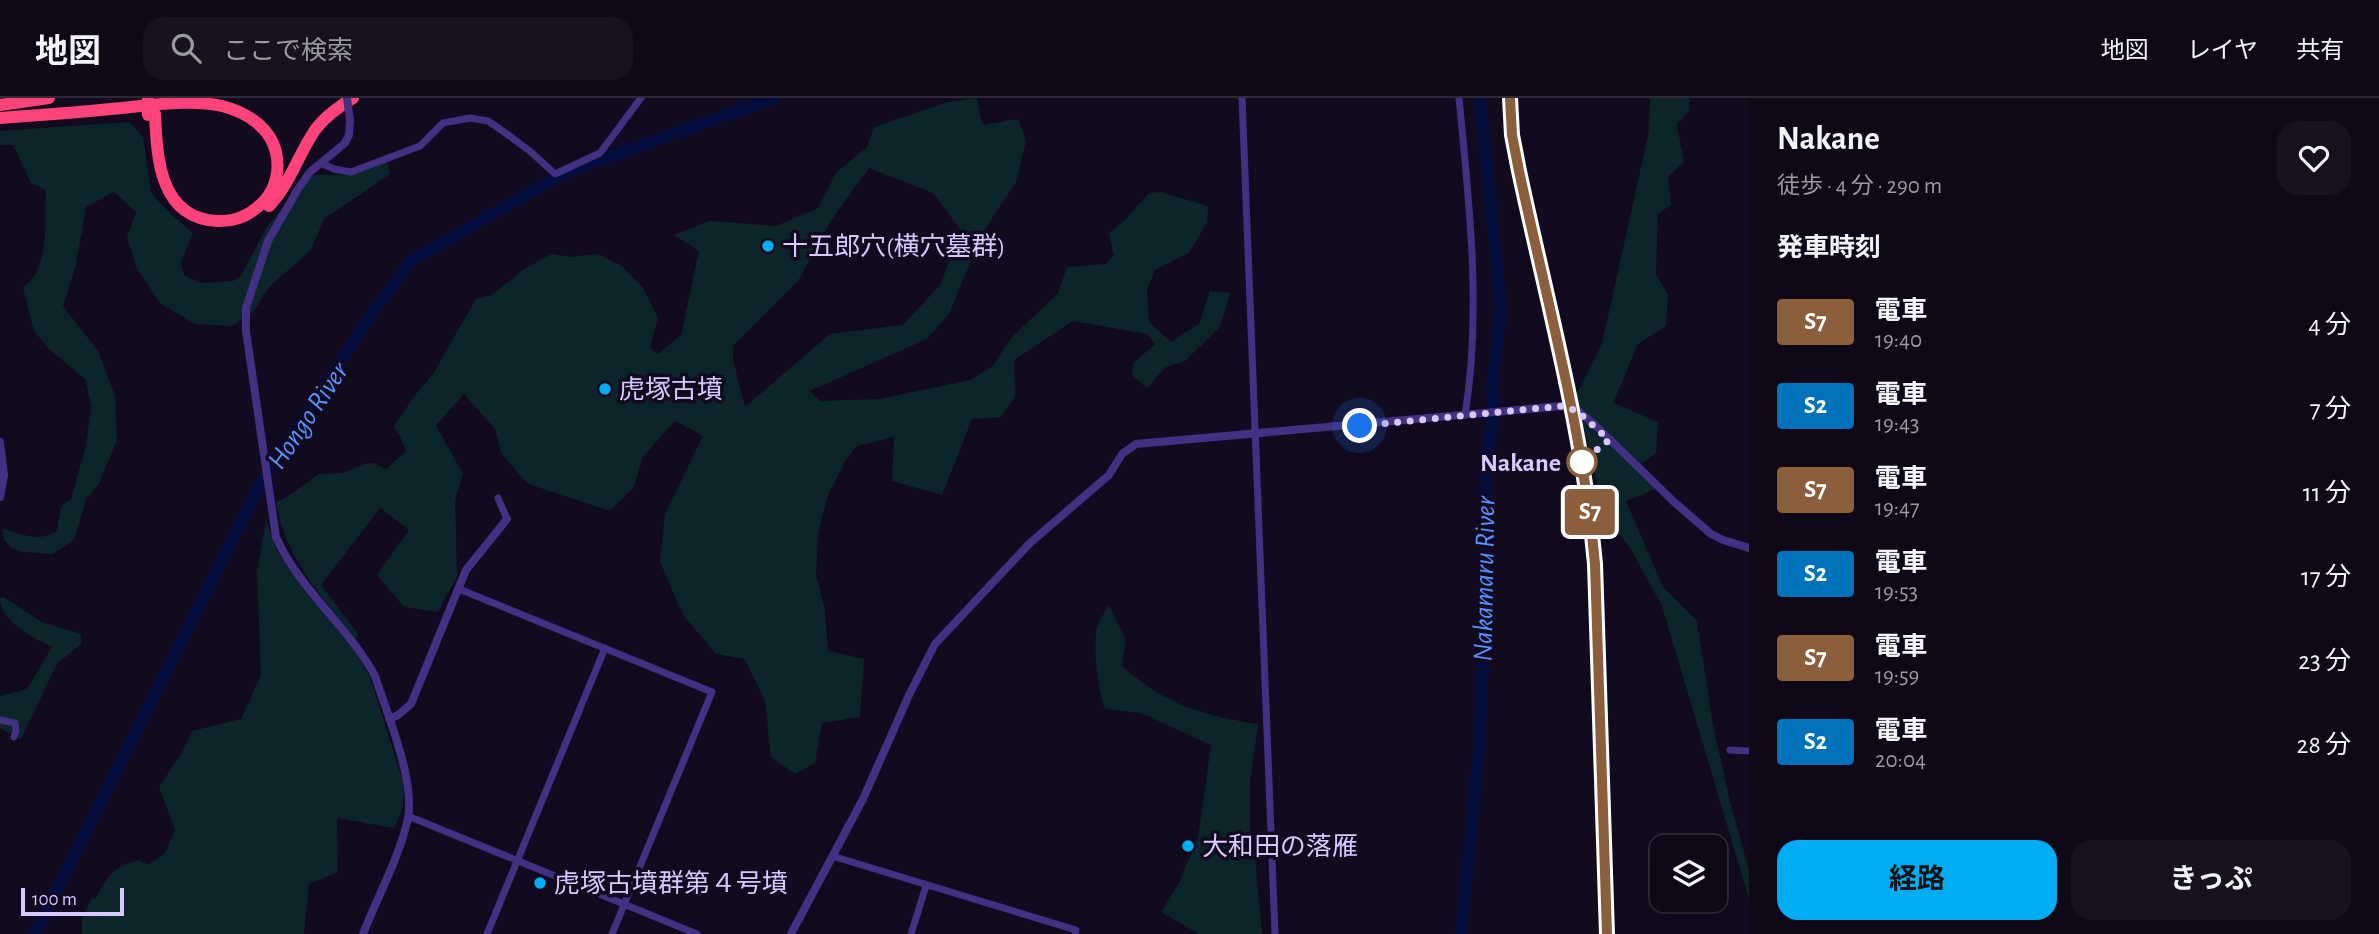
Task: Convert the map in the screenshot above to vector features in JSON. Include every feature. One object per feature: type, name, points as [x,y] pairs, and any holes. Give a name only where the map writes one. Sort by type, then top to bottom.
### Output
[{"type":"highway","points":[[0,105],[48,98]]},
{"type":"highway","points":[[0,117],[141,98]]},
{"type":"highway","points":[[0,117],[160,105],[223,106],[252,118],[271,139],[278,164],[275,182],[267,198],[246,215],[227,221],[207,220],[179,205],[161,175],[156,150],[151,114],[148,98]]},
{"type":"highway","points":[[155,98],[151,114],[152,164],[161,190],[174,209],[192,222],[214,228],[244,223],[267,208],[288,181],[321,123],[338,107],[353,98]]},
{"type":"street","points":[[347,98],[349,135],[345,143],[310,172],[268,241],[246,308],[246,331],[273,521],[284,555],[355,642],[375,676],[408,785],[408,816],[401,840],[363,934]]},
{"type":"street","points":[[321,163],[351,172],[420,146],[443,123],[471,118],[488,121],[531,152],[555,174],[600,153],[641,98]]},
{"type":"street","points":[[1242,98],[1275,934]]},
{"type":"street","points":[[1459,98],[1470,204],[1472,290],[1471,382],[1465,415]]},
{"type":"street","points":[[791,934],[866,792],[930,652],[946,631],[1030,543],[1109,475],[1122,453],[1130,447],[1144,442],[1562,406],[1577,411],[1595,425],[1711,534],[1749,548]]},
{"type":"street","points":[[0,442],[4,475],[0,497]]},
{"type":"street","points":[[389,719],[411,704],[466,570],[507,519],[498,498]]},
{"type":"street","points":[[459,589],[712,692],[612,934]]},
{"type":"street","points":[[487,934],[605,648]]},
{"type":"street","points":[[0,720],[15,723],[14,737]]},
{"type":"street","points":[[1730,750],[1749,751]]},
{"type":"street","points":[[408,816],[697,934]]},
{"type":"street","points":[[832,856],[1076,930],[1075,934]]},
{"type":"street","points":[[911,934],[926,886]]},
{"type":"green space","points":[[977,98],[982,125],[1018,119],[1026,141],[1016,182],[983,232],[949,314],[927,339],[810,391],[820,401],[879,399],[970,380],[992,367],[1011,338],[1058,293],[1067,267],[1106,264],[1114,255],[1109,233],[1125,220],[1149,193],[1160,192],[1208,206],[1207,222],[1189,253],[1155,270],[1147,290],[1149,322],[1171,342],[1199,324],[1210,291],[1230,293],[1220,327],[1185,361],[1166,367],[1147,388],[1132,375],[1134,363],[1155,344],[1147,334],[1073,321],[1014,360],[1015,397],[1001,417],[972,419],[942,495],[892,481],[894,437],[857,446],[846,460],[828,495],[818,533],[816,575],[825,610],[828,651],[864,659],[860,717],[822,723],[815,763],[795,774],[771,757],[765,700],[745,659],[716,654],[683,615],[660,562],[665,514],[703,436],[675,421],[642,458],[634,487],[610,511],[528,484],[501,453],[496,430],[464,394],[436,425],[463,474],[455,500],[457,576],[438,612],[404,607],[377,575],[409,530],[380,508],[321,585],[358,634],[355,639],[296,559],[281,523],[276,502],[319,474],[343,473],[364,464],[375,463],[386,469],[406,451],[393,427],[433,374],[476,299],[492,295],[524,269],[552,254],[571,257],[597,254],[622,266],[644,289],[658,318],[650,347],[658,354],[681,335],[699,251],[674,235],[709,221],[776,226],[818,208],[836,173],[867,147],[874,127],[948,102]],"holes":[[[869,168],[933,193],[960,229],[941,284],[903,325],[830,334],[745,407],[733,360],[733,346],[798,281],[830,222]]]},
{"type":"green space","points":[[1650,98],[1690,98],[1689,111],[1677,125],[1684,162],[1668,177],[1671,205],[1658,214],[1656,274],[1668,295],[1666,326],[1638,344],[1613,403],[1658,422],[1656,453],[1635,469],[1656,489],[1626,501],[1663,587],[1697,621],[1713,725],[1749,870],[1749,899],[1662,606],[1629,546],[1611,524],[1602,504],[1576,395],[1602,344],[1649,131]]},
{"type":"green space","points":[[129,122],[143,137],[151,193],[193,233],[181,263],[184,275],[200,283],[233,281],[241,276],[268,225],[313,175],[355,174],[387,162],[390,174],[324,219],[311,250],[269,287],[253,312],[232,326],[195,324],[161,304],[137,269],[127,237],[136,212],[114,192],[86,207],[76,265],[63,306],[98,351],[115,396],[117,440],[99,484],[86,499],[74,540],[53,554],[24,552],[12,548],[4,540],[2,528],[37,537],[57,531],[61,506],[71,499],[86,446],[91,408],[86,380],[48,348],[34,331],[23,288],[32,279],[42,256],[46,190],[31,183],[13,145],[0,145],[0,131]]},
{"type":"green space","points":[[266,520],[279,554],[350,643],[370,677],[402,779],[403,804],[400,816],[394,828],[337,818],[338,872],[309,884],[304,934],[82,934],[82,919],[92,897],[95,899],[112,874],[139,860],[148,865],[165,853],[175,830],[159,787],[181,754],[192,731],[241,719],[261,675],[257,572]]},
{"type":"green space","points":[[4,597],[42,622],[81,634],[81,644],[57,664],[21,739],[0,728],[0,696],[27,689],[52,647],[12,622],[1,607],[0,598]]},
{"type":"green space","points":[[1109,605],[1126,640],[1122,666],[1138,679],[1185,706],[1219,717],[1258,724],[1250,782],[1250,832],[1262,934],[1199,934],[1161,912],[1179,883],[1198,838],[1211,745],[1141,713],[1105,709],[1098,679],[1096,633]]},
{"type":"waterway","name":"Hongo River","points":[[35,934],[263,479],[373,312],[411,261],[564,173],[774,98]]},
{"type":"waterway","name":"Nakamaru River","points":[[1461,934],[1479,751],[1485,625],[1486,464],[1494,412],[1492,386],[1501,308],[1480,98]]},
{"type":"railway","points":[[1510,98],[1512,135],[1572,409],[1591,515],[1595,564],[1607,934]]},
{"type":"train","name":"S7","points":[[1510,98],[1512,135],[1572,409],[1591,515],[1595,564],[1607,934]]},
{"type":"place","name":"十五郎穴(横穴墓群)","points":[[768,246]]},
{"type":"place","name":"虎塚古墳","points":[[605,389]]},
{"type":"place","name":"Nakane","points":[[1582,462]]},
{"type":"place","name":"大和田の落雁","points":[[1188,846]]},
{"type":"place","name":"虎塚古墳群第４号墳","points":[[540,883]]},
{"type":"route","points":[[1360,426],[1562,406],[1577,411],[1609,440],[1582,462]]}]
